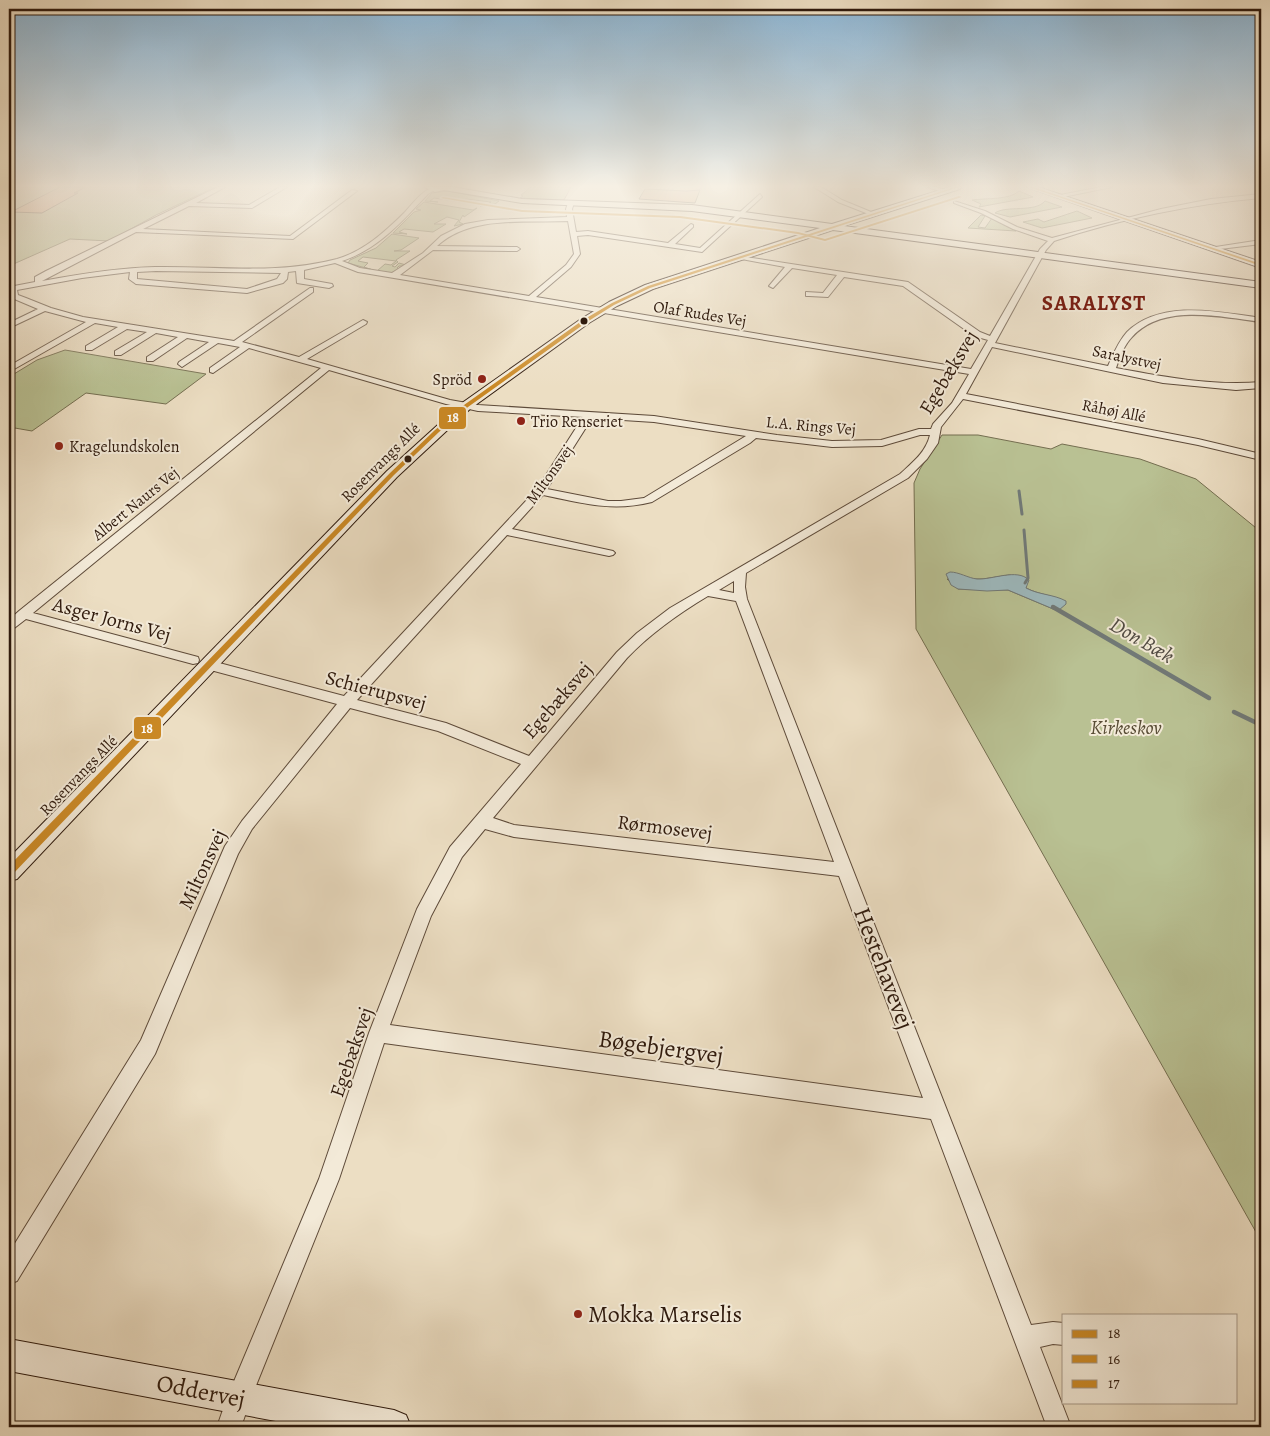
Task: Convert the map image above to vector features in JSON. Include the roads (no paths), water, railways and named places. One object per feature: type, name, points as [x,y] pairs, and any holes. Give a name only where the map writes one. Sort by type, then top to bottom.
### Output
[{"type":"street","points":[[42,283],[46,281],[46,274],[86,254]]},
{"type":"street","points":[[12,288],[134,270],[172,269],[242,273],[285,271],[335,262],[353,254]]},
{"type":"street","points":[[392,276],[425,254]]},
{"type":"street","points":[[530,299],[569,266],[576,258],[576,254]]},
{"type":"street","name":"Rosenvangs Allé","points":[[9,872],[392,474],[466,406],[601,311],[649,288],[751,254]]},
{"type":"street","points":[[1031,254],[1261,285]]},
{"type":"street","points":[[1229,254],[1261,265]]},
{"type":"street","name":"Egebæksvej","points":[[234,1413],[329,1179],[378,1033],[431,898],[456,852],[622,655],[663,619],[904,476],[924,458],[933,443],[936,426],[960,396],[1039,255]]},
{"type":"street","name":"Saralystvej","points":[[739,258],[906,284],[977,334],[990,341],[1163,380],[1236,387],[1261,385]]},
{"type":"street","name":"Olaf Rudes Vej","points":[[335,262],[358,270],[392,276],[974,372]]},
{"type":"street","points":[[773,286],[790,266]]},
{"type":"street","points":[[300,269],[300,281],[329,286]]},
{"type":"street","points":[[134,270],[133,280],[142,282],[247,291],[280,281],[283,279],[285,271]]},
{"type":"street","points":[[809,294],[825,295],[842,274]]},
{"type":"street","name":"L.A. Rings Vej","points":[[12,288],[21,288],[21,299],[43,309],[94,321],[248,345],[466,406],[487,409],[654,419],[806,442],[856,445],[882,443],[919,432],[935,432]]},
{"type":"street","points":[[236,343],[310,290]]},
{"type":"street","points":[[9,326],[43,309]]},
{"type":"street","points":[[1111,369],[1128,336],[1142,324],[1157,317],[1188,314],[1261,320]]},
{"type":"street","points":[[9,369],[94,321]]},
{"type":"street","points":[[301,360],[363,322]]},
{"type":"street","points":[[89,348],[126,326]]},
{"type":"street","points":[[118,353],[156,330]]},
{"type":"street","points":[[150,359],[186,335]]},
{"type":"street","points":[[182,364],[217,340]]},
{"type":"street","points":[[212,370],[248,345]]},
{"type":"street","name":"Albert Naurs Vej","points":[[9,626],[328,367]]},
{"type":"street","name":"Råhøj Allé","points":[[960,396],[1198,442],[1261,458]]},
{"type":"street","name":"Miltonsvej","points":[[9,1273],[148,1047],[231,851],[247,825],[346,703],[541,491],[590,414]]},
{"type":"street","points":[[541,491],[606,504],[635,505],[662,492],[747,441],[753,435]]},
{"type":"street","points":[[504,531],[610,553]]},
{"type":"street","name":"Hestehavevej","points":[[741,571],[738,587],[741,599],[1059,1427]]},
{"type":"street","points":[[706,592],[725,594],[741,599]]},
{"type":"street","name":"Asger Jorns Vej","points":[[22,614],[193,660]]},
{"type":"street","name":"Schierupsvej","points":[[208,665],[441,727],[530,762]]},
{"type":"street","name":"Rørmosevej","points":[[481,822],[514,831],[846,870]]},
{"type":"street","name":"Bøgebjergvej","points":[[378,1033],[938,1110]]},
{"type":"street","points":[[1025,1338],[1053,1333],[1062,1334]]},
{"type":"street","name":"Oddervej","points":[[9,1355],[234,1413],[394,1427]]},
{"type":"water","points":[[950,572],[977,579],[1018,575],[1029,580],[1026,588],[1066,601],[1066,604],[1058,611],[1008,590],[958,589],[951,585],[946,574]]},
{"type":"waterway","points":[[1019,491],[1022,514]]},
{"type":"waterway","points":[[1024,530],[1028,578],[1025,583]]},
{"type":"waterway","name":"Don Bæk","points":[[1053,607],[1209,698]]},
{"type":"waterway","name":"Don Bæk","points":[[1234,712],[1261,725]]},
{"type":"place","name":"Spröd","points":[[482,379]]},
{"type":"place","name":"Trio Renseriet","points":[[521,421]]},
{"type":"place","name":"Kragelundskolen","points":[[59,446]]},
{"type":"place","name":"Mokka Marselis","points":[[578,1314]]},
{"type":"district","name":"SARALYST","points":[[1094,303]]},
{"type":"park label","name":"Kirkeskov","points":[[1126,727]]}]
